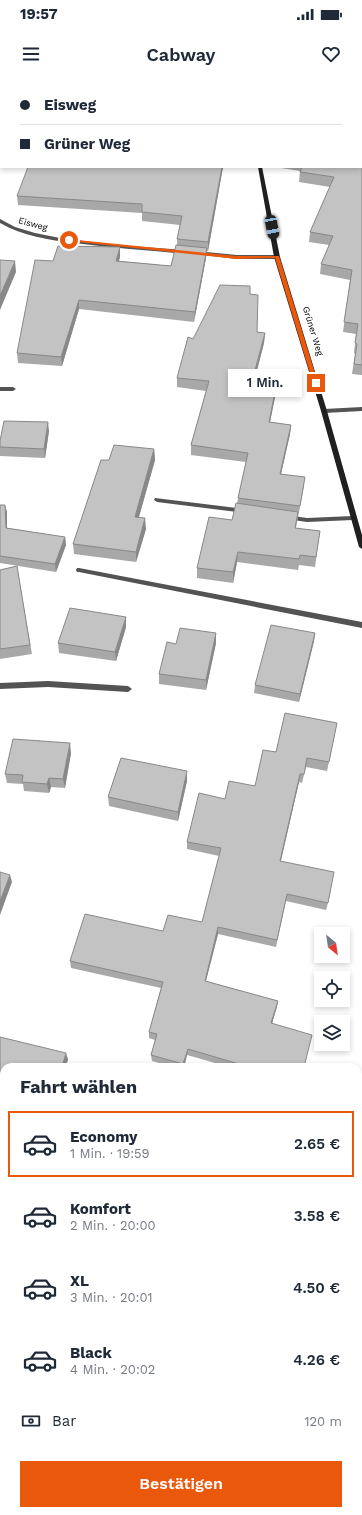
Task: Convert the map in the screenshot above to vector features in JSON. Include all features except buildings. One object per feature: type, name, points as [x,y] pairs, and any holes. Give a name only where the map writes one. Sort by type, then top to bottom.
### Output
[{"type":"street","name":"Grüner Weg","points":[[260,168],[277,257],[324,411],[362,547]]},
{"type":"street","name":"Eisweg","points":[[0,221],[4,225],[25,233],[54,238],[237,257],[277,257]]},
{"type":"street","points":[[0,389],[14,389]]},
{"type":"street","points":[[324,411],[362,409]]},
{"type":"street","points":[[156,500],[255,513]]},
{"type":"street","points":[[277,516],[307,520],[354,518]]},
{"type":"street","points":[[79,570],[362,625]]},
{"type":"street","points":[[0,686],[48,684],[128,689]]},
{"type":"route","points":[[69,240],[237,257],[277,257],[316,383]]}]
